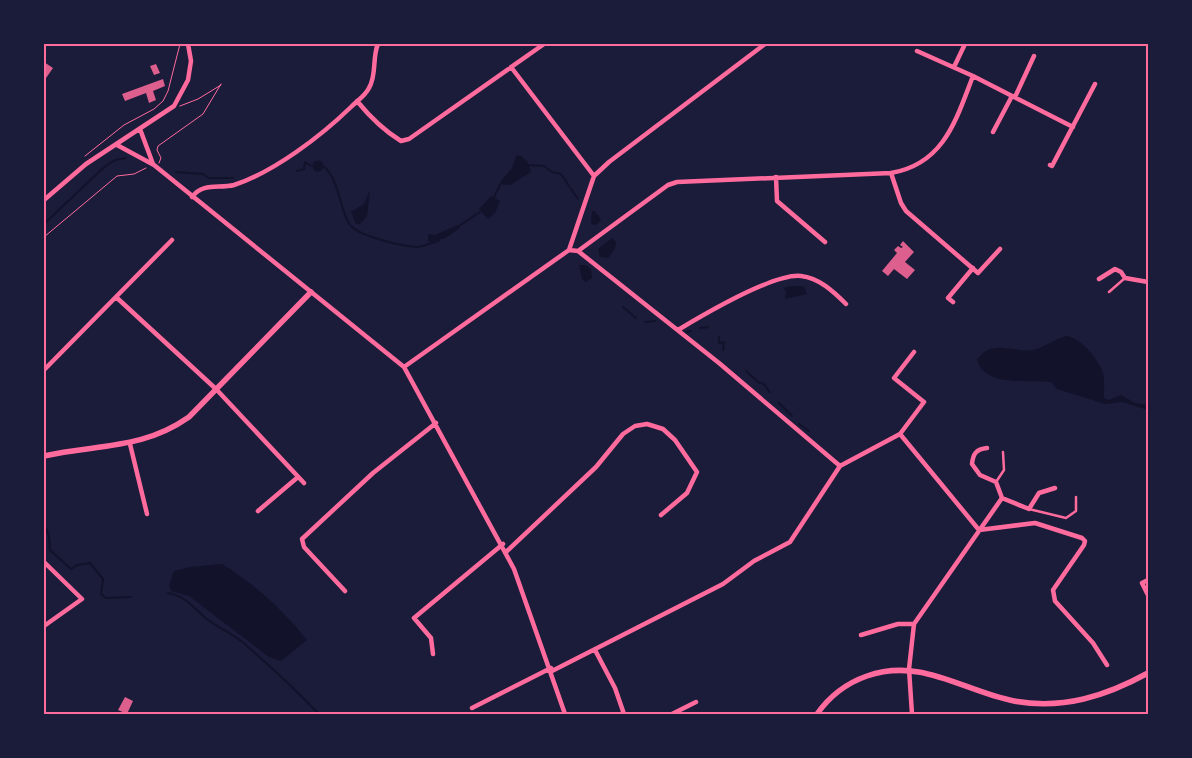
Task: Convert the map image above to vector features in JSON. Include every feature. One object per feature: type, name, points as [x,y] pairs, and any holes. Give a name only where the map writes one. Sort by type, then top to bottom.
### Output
[{"type":"street","points":[[44,200],[86,164],[174,106],[188,80],[191,61],[188,44]]},
{"type":"street","points":[[192,196],[197,190],[207,187],[234,185],[270,167],[310,142],[357,101],[370,87],[378,44]]},
{"type":"street","points":[[357,101],[380,126],[401,141],[409,139],[544,44]]},
{"type":"street","points":[[404,367],[569,250],[594,176],[608,162],[765,44]]},
{"type":"street","points":[[954,68],[965,44]]},
{"type":"street","points":[[917,51],[973,76],[1073,127]]},
{"type":"street","points":[[993,132],[1034,56]]},
{"type":"street","points":[[511,67],[594,176]]},
{"type":"street","points":[[578,252],[668,185],[678,182],[891,173],[916,166],[940,145],[957,119],[973,76]]},
{"type":"street","points":[[1050,165],[1052,166],[1095,84]]},
{"type":"street","points":[[140,129],[154,165]]},
{"type":"street","points":[[117,145],[154,165],[404,367],[503,544],[551,670],[565,714]]},
{"type":"street","points":[[891,173],[901,203],[906,211],[978,273],[1000,249]]},
{"type":"street","points":[[776,177],[777,201],[825,242]]},
{"type":"street","points":[[44,370],[172,240]]},
{"type":"street","points":[[569,250],[578,252],[678,330],[840,466]]},
{"type":"street","points":[[953,302],[948,298],[973,268]]},
{"type":"street","points":[[1099,279],[1115,269],[1121,272],[1125,278],[1148,282]]},
{"type":"street","points":[[678,330],[739,297],[788,277],[799,276],[813,279],[829,288],[846,304]]},
{"type":"street","points":[[44,456],[72,450],[130,444],[172,429],[189,417],[311,292]]},
{"type":"street","points":[[116,297],[216,389],[304,484]]},
{"type":"street","points":[[472,708],[595,650],[723,584],[754,561],[790,542],[840,466],[900,434],[924,402],[894,378],[914,352]]},
{"type":"street","points":[[345,591],[304,547],[302,539],[373,473],[436,423]]},
{"type":"street","points":[[506,552],[596,467],[623,434],[635,426],[647,424],[663,429],[675,440],[697,472],[687,493],[661,515]]},
{"type":"street","points":[[900,434],[979,530]]},
{"type":"street","points":[[130,444],[147,514]]},
{"type":"street","points":[[987,448],[978,450],[973,455],[972,464],[980,475],[996,482],[1002,498],[1029,509],[1039,493],[1055,488]]},
{"type":"street","points":[[258,511],[298,477]]},
{"type":"street","points":[[912,714],[909,670],[914,624],[1002,498]]},
{"type":"street","points":[[979,530],[1035,523],[1082,538],[1085,541],[1057,581],[1053,590],[1054,600],[1093,643],[1107,665]]},
{"type":"street","points":[[433,654],[430,638],[414,618],[503,544]]},
{"type":"street","points":[[44,562],[82,599],[44,626]]},
{"type":"street","points":[[1148,580],[1142,583],[1148,595]]},
{"type":"street","points":[[861,636],[898,624],[914,624]]},
{"type":"street","points":[[595,650],[615,688],[624,714]]},
{"type":"street","points":[[817,714],[833,696],[860,678],[892,670],[909,670],[940,676],[1014,700],[1061,704],[1097,696],[1125,686],[1148,673]]},
{"type":"street","points":[[672,714],[696,702]]},
{"type":"lane","points":[[1109,292],[1125,278]]},
{"type":"lane","points":[[996,482],[1004,470],[1003,452]]},
{"type":"lane","points":[[1029,509],[1066,518],[1076,511],[1076,497]]},
{"type":"path","points":[[82,160],[124,125],[154,109],[163,101],[168,91],[180,44]]},
{"type":"path","points":[[44,238],[117,176],[134,174],[161,160],[157,150],[158,146],[203,114],[221,84],[198,99],[182,106],[174,106]]},
{"type":"shaded area","points":[[519,155],[527,161],[531,172],[510,185],[503,185],[501,181],[512,168],[516,156]]},
{"type":"shaded area","points":[[318,160],[324,166],[318,172],[312,166]]},
{"type":"shaded area","points":[[370,190],[367,216],[360,224],[356,224],[351,212],[364,204]]},
{"type":"shaded area","points":[[491,196],[500,201],[495,213],[488,219],[479,209]]},
{"type":"shaded area","points":[[592,211],[595,211],[601,220],[596,225],[591,224]]},
{"type":"shaded area","points":[[458,225],[460,228],[444,239],[440,239],[440,241],[434,244],[428,241],[428,234],[435,235]]},
{"type":"shaded area","points":[[612,238],[616,242],[615,249],[608,258],[600,257],[598,249]]},
{"type":"shaded area","points":[[579,265],[585,265],[591,269],[592,278],[586,282],[582,279]]},
{"type":"shaded area","points":[[804,286],[807,294],[785,299],[786,292],[783,288]]},
{"type":"shaded area","points":[[1066,336],[1082,344],[1099,365],[1104,376],[1104,398],[1109,400],[1121,395],[1135,403],[1147,405],[1146,398],[1148,395],[1148,410],[1123,402],[1105,404],[1057,389],[1051,382],[998,378],[989,375],[982,369],[977,360],[983,353],[996,348],[1033,350]]},
{"type":"shaded area","points":[[222,564],[268,598],[307,640],[281,661],[269,657],[189,596],[171,591],[169,586],[174,571],[190,567]]},
{"type":"building","points":[[44,62],[53,68],[44,81]]},
{"type":"building","points":[[156,64],[160,73],[154,75],[150,66]]},
{"type":"building","points":[[163,79],[165,86],[153,91],[156,100],[149,103],[146,93],[125,101],[122,94]]},
{"type":"building","points":[[903,241],[914,252],[905,262],[915,270],[907,279],[894,269],[888,276],[882,271],[897,253],[894,250],[898,246],[903,247],[900,245]]},
{"type":"building","points":[[125,697],[133,701],[127,714],[118,710]]},
{"type":"waterway","points":[[44,224],[103,168],[115,160],[126,158]]},
{"type":"waterway","points":[[297,171],[304,169],[305,162],[311,166]]},
{"type":"waterway","points":[[529,165],[544,166],[552,172],[561,174],[578,199]]},
{"type":"waterway","points":[[324,167],[333,179],[348,221],[356,230],[372,237],[401,245],[421,247],[432,243]]},
{"type":"waterway","points":[[176,172],[203,174],[209,178],[233,178]]},
{"type":"waterway","points":[[494,197],[501,183]]},
{"type":"waterway","points":[[459,226],[480,212]]},
{"type":"waterway","points":[[623,307],[636,318]]},
{"type":"waterway","points":[[645,322],[655,321]]},
{"type":"waterway","points":[[700,328],[708,327]]},
{"type":"waterway","points":[[687,332],[691,331]]},
{"type":"waterway","points":[[719,337],[719,343],[724,342],[723,350]]},
{"type":"waterway","points":[[746,371],[758,382],[764,384],[770,393]]},
{"type":"waterway","points":[[779,403],[792,416]]},
{"type":"waterway","points":[[799,424],[809,431]]},
{"type":"waterway","points":[[44,524],[49,536],[50,550],[71,569],[77,565],[90,563],[103,579],[101,594],[106,598],[131,597]]},
{"type":"waterway","points":[[168,593],[187,601],[205,618],[242,642],[319,714]]}]
